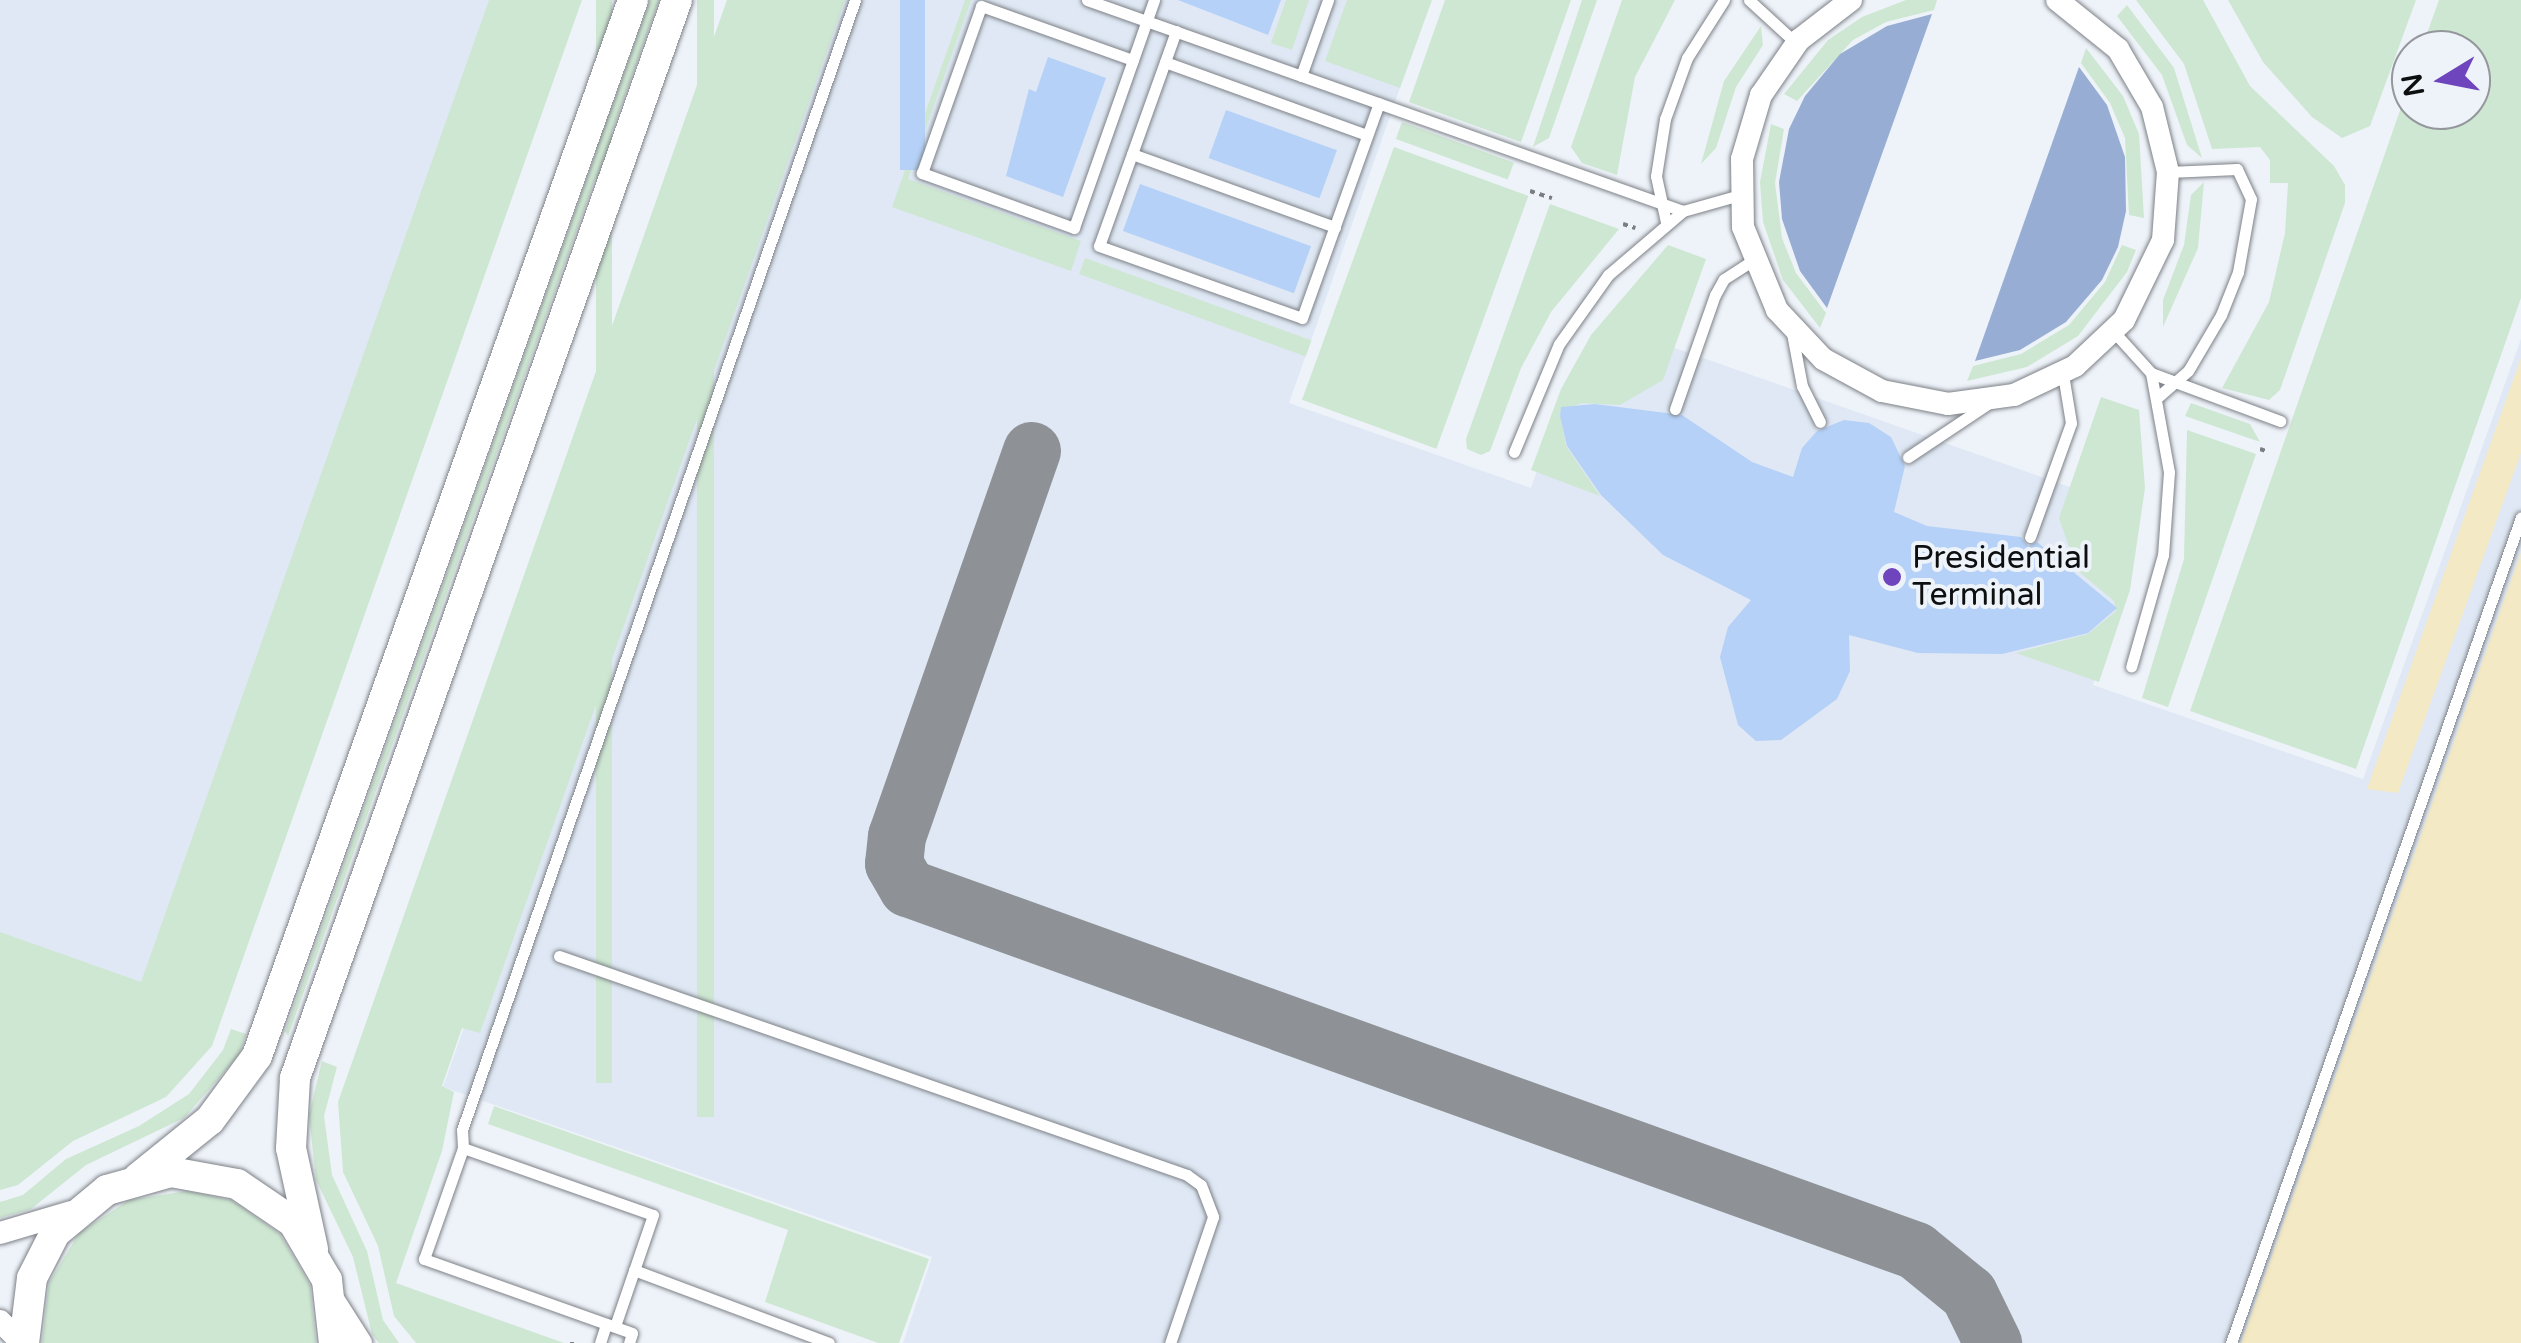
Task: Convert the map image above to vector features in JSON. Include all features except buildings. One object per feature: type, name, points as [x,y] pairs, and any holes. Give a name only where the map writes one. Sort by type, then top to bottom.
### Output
[{"type":"street","points":[[0,1234],[79,1209],[138,1178],[210,1120],[257,1056],[632,0]]},
{"type":"street","points":[[361,1343],[331,1296],[313,1249],[292,1148],[295,1078],[677,0]]},
{"type":"street","points":[[1850,0],[1796,43],[1752,116],[1740,195],[1752,261],[1790,328],[1832,365],[1882,391],[1926,402],[1992,400],[2063,374],[2114,332],[2156,261],[2168,172],[2160,128],[2131,67],[2102,33],[2057,0]]},
{"type":"street","points":[[138,1178],[188,1172],[237,1184],[280,1210],[313,1249]]},
{"type":"street","points":[[23,1343],[32,1278],[55,1233],[79,1209]]},
{"type":"street","points":[[331,1296],[334,1343]]},
{"type":"street","points":[[0,1320],[23,1343]]},
{"type":"lane","points":[[631,1338],[610,1325],[424,1259],[463,1148],[462,1130],[855,0]]},
{"type":"lane","points":[[1087,0],[1683,211]]},
{"type":"lane","points":[[1133,60],[981,6],[922,174],[1074,228],[1147,21],[1154,0]]},
{"type":"lane","points":[[1301,76],[1328,0]]},
{"type":"lane","points":[[1666,222],[1657,202],[1659,148],[1674,91],[1724,0]]},
{"type":"lane","points":[[1748,0],[1796,43]]},
{"type":"lane","points":[[1176,32],[1099,246],[1302,318],[1379,103]]},
{"type":"lane","points":[[1165,62],[1368,136]]},
{"type":"lane","points":[[1132,154],[1335,227]]},
{"type":"lane","points":[[2159,396],[2176,383],[2230,294],[2251,199],[2237,169],[2168,172]]},
{"type":"lane","points":[[1514,452],[1540,381],[1582,309],[1617,265],[1683,211],[1740,195]]},
{"type":"lane","points":[[1674,409],[1715,295],[1736,268],[1752,261]]},
{"type":"lane","points":[[1790,328],[1802,386],[1820,422]]},
{"type":"lane","points":[[2114,332],[2150,374],[2159,396],[2168,514],[2156,584],[2131,667]]},
{"type":"lane","points":[[2030,537],[2071,423],[2063,374]]},
{"type":"lane","points":[[2150,374],[2280,421]]},
{"type":"lane","points":[[1908,457],[1992,400]]},
{"type":"lane","points":[[2231,1343],[2521,517]]},
{"type":"lane","points":[[559,956],[1187,1175],[1201,1186],[1213,1217],[1170,1343]]},
{"type":"lane","points":[[463,1148],[654,1215],[600,1343]]},
{"type":"lane","points":[[634,1270],[809,1340],[830,1343]]},
{"type":"path","points":[[1530,191],[1552,198]]},
{"type":"path","points":[[2260,449],[2269,452]]},
{"type":"shaded area","points":[[0,0],[494,0],[149,986],[0,936]]},
{"type":"shaded area","points":[[826,0],[1431,0],[1289,403],[1531,488],[1560,404],[1618,328],[2124,506],[2119,609],[2093,685],[2363,779],[2521,339],[2521,1343],[903,1343],[932,1257],[443,1087]]},
{"type":"green space","points":[[489,0],[582,0],[212,1046],[166,1097],[73,1141],[18,1185],[0,1190],[0,932],[141,982]]},
{"type":"green space","points":[[596,0],[612,0],[612,1083],[596,1083]]},
{"type":"green space","points":[[650,0],[659,0],[288,1036],[285,1031]]},
{"type":"green space","points":[[697,0],[714,0],[714,1117],[697,1117]]},
{"type":"green space","points":[[727,0],[845,0],[480,1033],[462,1028],[442,1086],[454,1092],[442,1151],[396,1283],[564,1343],[416,1343],[394,1316],[378,1246],[343,1172],[338,1102]]},
{"type":"green space","points":[[965,0],[971,0],[908,179],[1081,241],[1071,271],[892,207]]},
{"type":"green space","points":[[1286,0],[1309,0],[1292,50],[1271,43]]},
{"type":"green space","points":[[1347,0],[1432,0],[1400,88],[1325,61]]},
{"type":"green space","points":[[1445,0],[1571,0],[1521,142],[1409,102]]},
{"type":"green space","points":[[1582,0],[1597,0],[1549,138],[1533,147]]},
{"type":"green space","points":[[1622,0],[1675,0],[1635,77],[1617,175],[1582,163],[1571,147]]},
{"type":"green space","points":[[1906,0],[1937,0],[1934,10],[1886,22],[1853,40],[1797,101],[1784,94],[1828,40],[1862,17]]},
{"type":"green space","points":[[2136,0],[2203,0],[2250,86],[2334,166],[2345,185],[2345,203],[2280,390],[2269,400],[2222,388],[2269,302],[2285,233],[2288,183],[2270,183],[2270,160],[2260,147],[2212,149],[2184,64]]},
{"type":"green space","points":[[2228,0],[2416,0],[2405,30],[2391,30],[2391,68],[2370,126],[2342,138],[2312,117],[2263,62]]},
{"type":"green space","points":[[2439,0],[2521,0],[2521,298],[2356,769],[2190,711],[2393,130],[2491,130],[2491,30],[2428,30]]},
{"type":"green space","points":[[2127,5],[2174,68],[2202,158],[2187,145],[2162,75],[2117,16]]},
{"type":"green space","points":[[1761,26],[1763,45],[1736,87],[1716,148],[1701,164],[1724,81]]},
{"type":"green space","points":[[2086,48],[2123,96],[2139,134],[2144,218],[2129,215],[2125,138],[2110,103],[2081,63]]},
{"type":"green space","points":[[1402,122],[1514,163],[1508,180],[1396,139]]},
{"type":"green space","points":[[1771,124],[1784,129],[1775,183],[1782,238],[1796,273],[1826,313],[1820,328],[1783,280],[1763,222],[1760,182]]},
{"type":"green space","points":[[1394,147],[1528,196],[1436,449],[1302,400]]},
{"type":"green space","points":[[2204,182],[2198,248],[2163,327],[2163,300],[2184,245],[2191,195]]},
{"type":"green space","points":[[1550,204],[1619,229],[1551,312],[1521,368],[1490,451],[1481,455],[1467,449],[1466,439]]},
{"type":"green space","points":[[1668,245],[1706,259],[1663,380],[1620,405],[1582,403],[1560,411],[1566,446],[1600,496],[1531,470],[1561,389],[1591,335]]},
{"type":"green space","points":[[2122,245],[2136,250],[2127,272],[2078,336],[2027,367],[1967,381],[1973,366],[2021,354],[2069,325],[2105,282]]},
{"type":"green space","points":[[1085,258],[1311,340],[1306,356],[1079,274]]},
{"type":"green space","points":[[2101,397],[2139,410],[2145,488],[2130,590],[2099,682],[2016,653],[2088,634],[2116,611],[2114,601],[2077,570],[2059,518]]},
{"type":"green space","points":[[2191,403],[2250,424],[2260,442],[2185,416]]},
{"type":"green space","points":[[2187,430],[2256,454],[2168,707],[2142,698],[2184,559]]},
{"type":"green space","points":[[231,1029],[246,1034],[239,1055],[184,1118],[86,1165],[31,1209],[0,1218],[0,1202],[23,1195],[66,1159],[139,1126],[189,1094],[223,1050]]},
{"type":"green space","points":[[322,1061],[337,1067],[324,1116],[332,1175],[367,1251],[383,1320],[399,1343],[379,1343],[372,1334],[353,1257],[316,1180],[309,1115]]},
{"type":"green space","points":[[494,1106],[929,1259],[899,1343],[878,1343],[765,1302],[788,1230],[488,1124]]},
{"type":"green space","points":[[187,1191],[231,1200],[280,1234],[310,1285],[316,1343],[42,1343],[49,1283],[79,1233],[129,1200]]},
{"type":"sand","points":[[2521,358],[2521,453],[2398,793],[2367,789]]},
{"type":"sand","points":[[2521,552],[2521,1343],[2241,1343]]},
{"type":"water","points":[[1932,14],[1827,308],[1800,271],[1782,219],[1779,182],[1789,129],[1805,96],[1840,54],[1887,26]]},
{"type":"water","points":[[2079,67],[2107,105],[2125,157],[2126,211],[2118,247],[2102,280],[2066,322],[2020,350],[1975,361]]},
{"type":"taxiway","points":[[1032,451],[897,836],[894,864],[908,888],[1916,1251],[1969,1294],[1993,1343]]},
{"type":"place","name":"Presidential Terminal","points":[[1892,577]]}]
